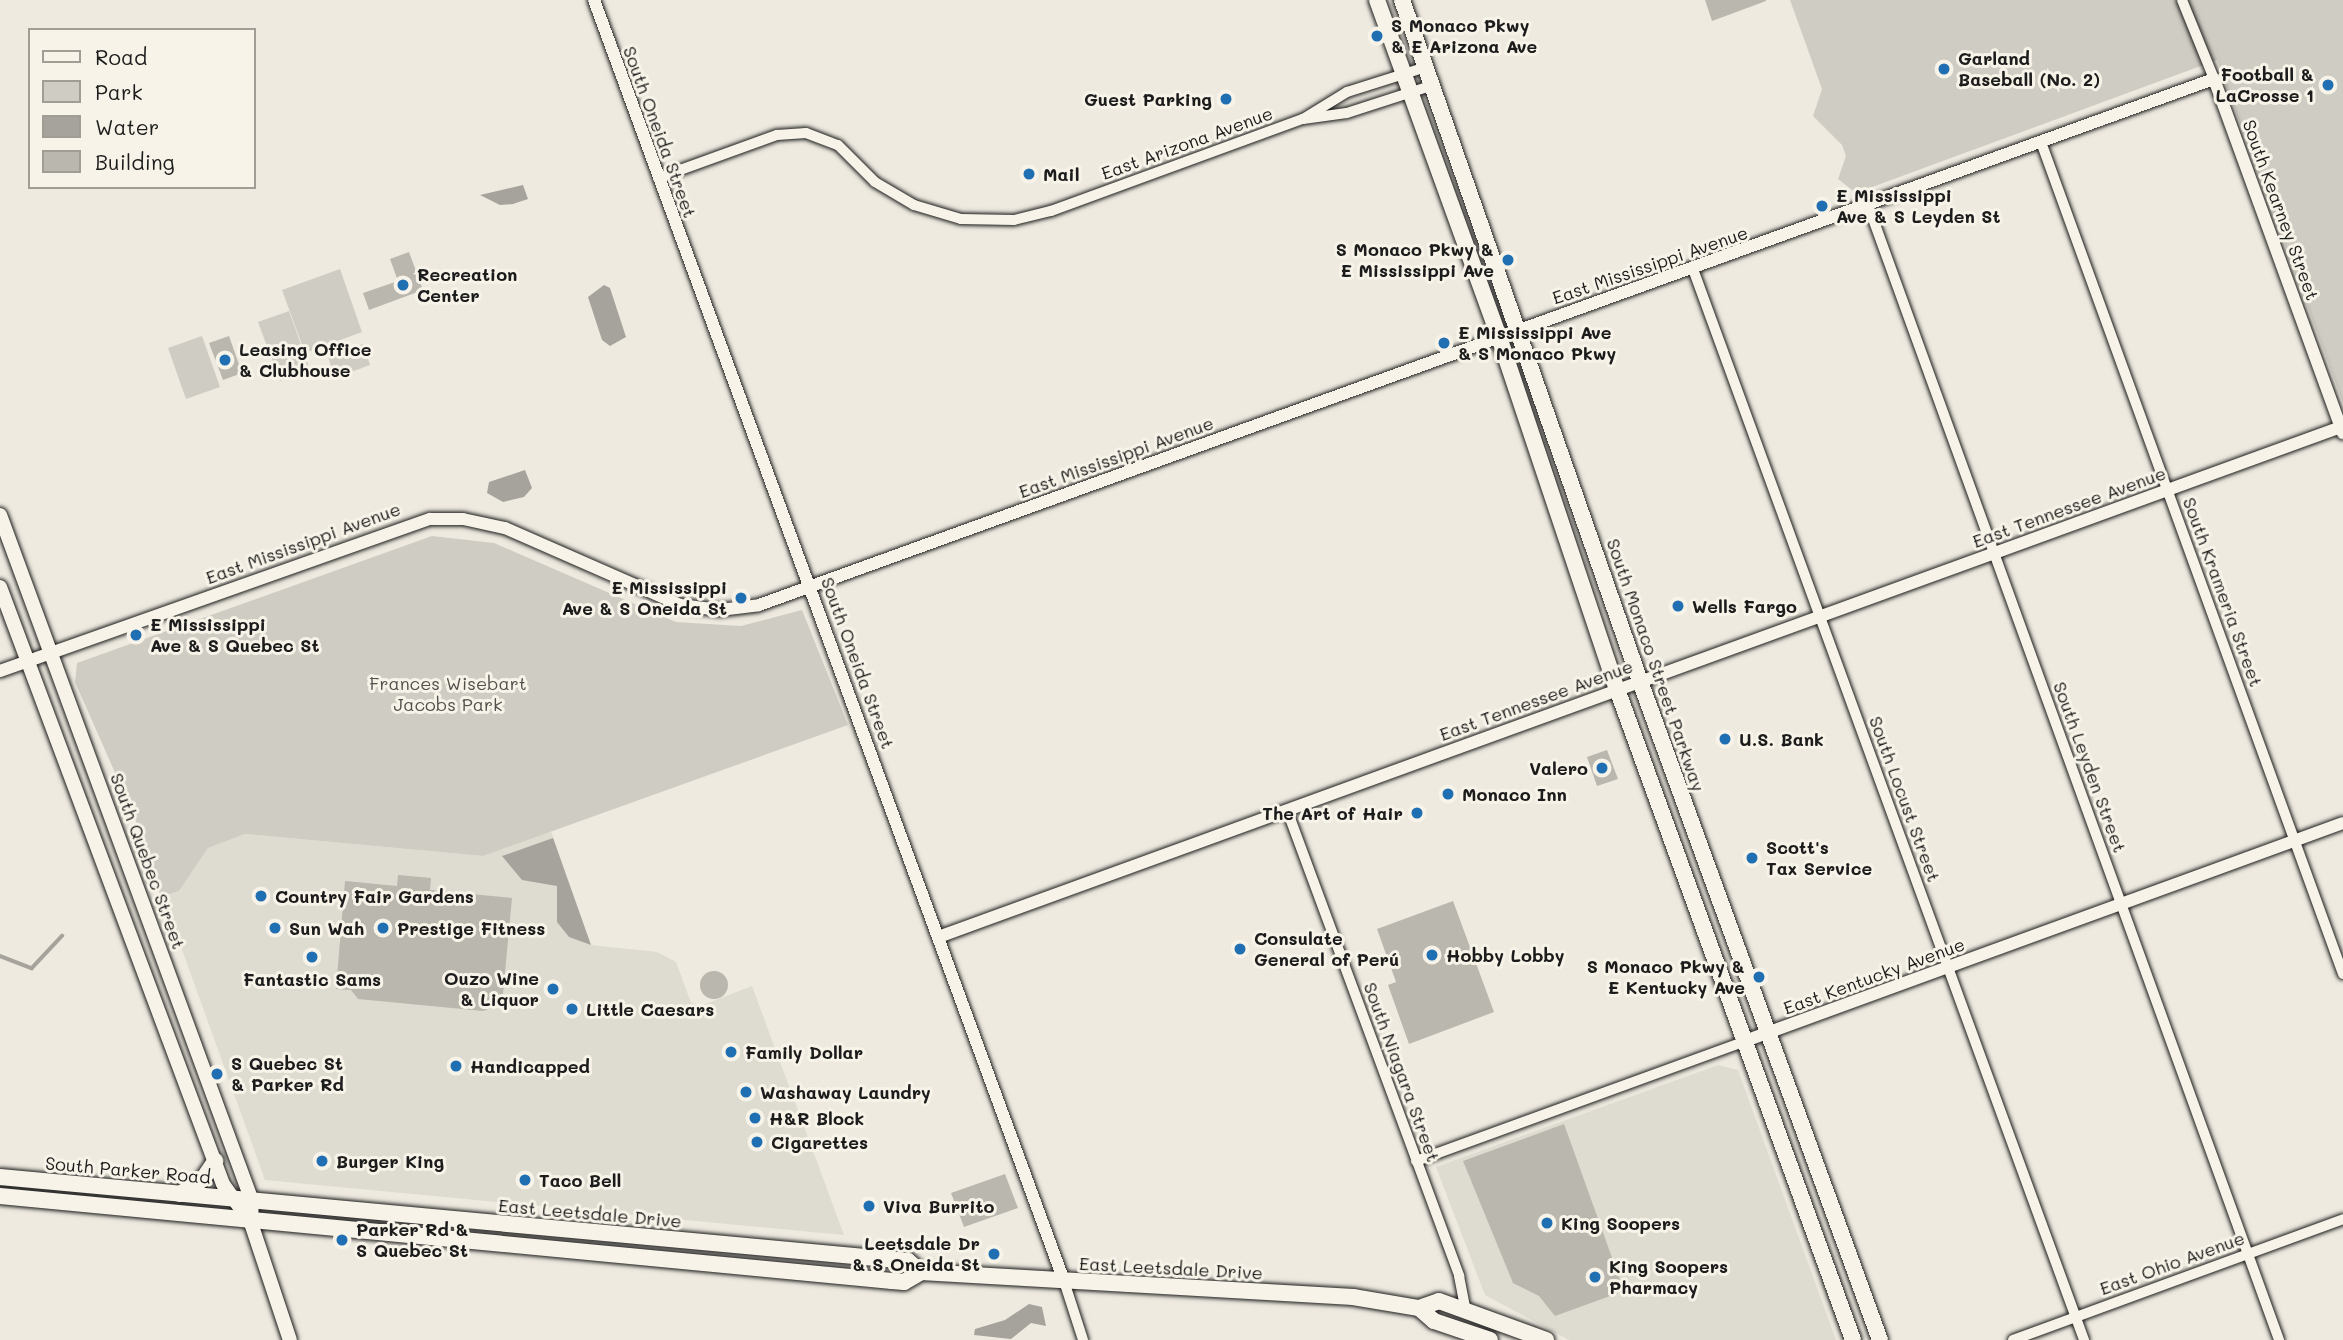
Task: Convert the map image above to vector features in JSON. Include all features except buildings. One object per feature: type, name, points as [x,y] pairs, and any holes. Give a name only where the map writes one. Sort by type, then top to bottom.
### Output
[{"type":"main road","points":[[1377,0],[1499,337],[1617,689],[1853,1340]]},
{"type":"main road","name":"South Monaco Street Parkway","points":[[1402,0],[1522,329],[1640,681],[1880,1340]]},
{"type":"main road","name":"South Quebec Street","points":[[0,515],[251,1201],[251,1223],[290,1340]]},
{"type":"main road","name":"South Quebec Street","points":[[0,587],[229,1199],[251,1223]]},
{"type":"main road","points":[[180,1194],[197,1185],[215,1161]]},
{"type":"main road","name":"South Parker Road","points":[[0,1177],[251,1201]]},
{"type":"main road","name":"South Parker Road","points":[[0,1196],[251,1223]]},
{"type":"main road","name":"East Leetsdale Drive","points":[[251,1201],[908,1261],[921,1272]]},
{"type":"main road","name":"East Leetsdale Drive","points":[[251,1223],[892,1281],[921,1272],[1353,1297],[1419,1308],[1439,1301],[1465,1308],[1546,1340]]},
{"type":"main road","name":"East Leetsdale Drive","points":[[1419,1308],[1434,1321],[1490,1340]]},
{"type":"street","name":"South Oneida Street","points":[[594,0],[941,936],[1083,1340]]},
{"type":"street","name":"South Kearney Street","points":[[2182,0],[2214,79],[2342,430]]},
{"type":"street","name":"East Arizona Avenue","points":[[1303,119],[1332,98],[1403,71],[1426,66]]},
{"type":"street","name":"East Mississippi Avenue","points":[[0,671],[430,519],[463,519],[505,528],[690,607],[747,608],[1499,337],[1693,270],[2214,79]]},
{"type":"street","name":"East Arizona Avenue","points":[[658,178],[777,135],[807,133],[838,145],[875,181],[914,205],[967,220],[1014,220],[1051,211],[1303,119],[1338,116],[1433,85]]},
{"type":"street","name":"South Krameria Street","points":[[2041,142],[2343,974]]},
{"type":"street","name":"South Leyden Street","points":[[1868,205],[2279,1340]]},
{"type":"street","name":"South Locust Street","points":[[1693,270],[2084,1340]]},
{"type":"street","name":"East Tennessee Avenue","points":[[941,936],[2167,490],[2342,430]]},
{"type":"street","name":"South Niagara Street","points":[[1287,810],[1461,1282],[1465,1308]]},
{"type":"street","name":"East Kentucky Avenue","points":[[1416,1161],[2343,823]]},
{"type":"street","name":"East Ohio Avenue","points":[[2013,1340],[2343,1219]]},
{"type":"shaded area","points":[[551,831],[591,945],[657,952],[676,962],[691,1003],[703,1005],[752,986],[844,1235],[265,1180],[163,897],[179,891],[208,848],[245,834],[483,856]]},
{"type":"shaded area","points":[[1718,1065],[1738,1070],[1836,1340],[1569,1340],[1485,1295],[1436,1167]]},
{"type":"green space","points":[[1790,0],[2343,0],[2343,403],[2217,60],[1856,193],[1838,179],[1846,156],[1842,145],[1813,116],[1822,89]]},
{"type":"green space","points":[[340,269],[362,332],[305,353],[282,290]]},
{"type":"green space","points":[[289,311],[310,370],[280,381],[258,322]]},
{"type":"green space","points":[[202,336],[220,387],[186,399],[168,348]]},
{"type":"green space","points":[[363,344],[370,365],[335,378],[328,357]]},
{"type":"green space","name":"Frances Wisebart Jacobs Park","points":[[432,536],[494,543],[676,622],[741,626],[802,610],[848,725],[483,856],[245,834],[208,848],[179,891],[161,897],[135,818],[75,682],[77,663]]},
{"type":"water","points":[[523,185],[528,199],[513,204],[500,205],[480,195]]},
{"type":"water","points":[[604,285],[610,288],[626,337],[610,346],[602,340],[588,297]]},
{"type":"water","points":[[525,470],[532,488],[524,497],[503,502],[487,493],[489,482]]},
{"type":"water","points":[[553,838],[591,945],[569,937],[557,922],[557,886],[522,880],[502,856]]},
{"type":"water","points":[[1029,1304],[1042,1307],[1046,1326],[1031,1323],[1011,1339],[974,1335],[975,1329],[1005,1320]]},
{"type":"waterway","points":[[0,956],[32,968],[62,936]]},
{"type":"place","name":"S Monaco Pkwy & E Arizona Ave","points":[[1377,36]]},
{"type":"place","name":"Garland Baseball (No. 2)","points":[[1944,69]]},
{"type":"place","name":"Football & LaCrosse 1","points":[[2328,85]]},
{"type":"place","name":"Guest Parking","points":[[1226,99]]},
{"type":"place","name":"Mail","points":[[1029,174]]},
{"type":"place","name":"E Mississippi Ave & S Leyden St","points":[[1822,206]]},
{"type":"place","name":"S Monaco Pkwy & E Mississippi Ave","points":[[1508,260]]},
{"type":"place","name":"Recreation Center","points":[[403,285]]},
{"type":"place","name":"E Mississippi Ave & S Monaco Pkwy","points":[[1444,343]]},
{"type":"place","name":"Leasing Office & Clubhouse","points":[[225,360]]},
{"type":"place","name":"E Mississippi Ave & S Oneida St","points":[[741,598]]},
{"type":"place","name":"Wells Fargo","points":[[1678,606]]},
{"type":"place","name":"E Mississippi Ave & S Quebec St","points":[[136,635]]},
{"type":"place","name":"U.S. Bank","points":[[1725,739]]},
{"type":"place","name":"Valero","points":[[1602,768]]},
{"type":"place","name":"Monaco Inn","points":[[1448,794]]},
{"type":"place","name":"The Art of Hair","points":[[1417,813]]},
{"type":"place","name":"Scott's Tax Service","points":[[1752,858]]},
{"type":"place","name":"Country Fair Gardens","points":[[261,896]]},
{"type":"place","name":"Sun Wah","points":[[275,928]]},
{"type":"place","name":"Prestige Fitness","points":[[383,928]]},
{"type":"place","name":"Consulate General of Perú","points":[[1240,949]]},
{"type":"place","name":"Hobby Lobby","points":[[1432,955]]},
{"type":"place","name":"Fantastic Sams","points":[[312,957]]},
{"type":"place","name":"S Monaco Pkwy & E Kentucky Ave","points":[[1759,977]]},
{"type":"place","name":"Ouzo Wine & Liquor","points":[[553,989]]},
{"type":"place","name":"Little Caesars","points":[[572,1009]]},
{"type":"place","name":"Family Dollar","points":[[731,1052]]},
{"type":"place","name":"Handicapped","points":[[456,1066]]},
{"type":"place","name":"S Quebec St & Parker Rd","points":[[217,1074]]},
{"type":"place","name":"Washaway Laundry","points":[[746,1092]]},
{"type":"place","name":"H&R Block","points":[[755,1118]]},
{"type":"place","name":"Cigarettes","points":[[757,1142]]},
{"type":"place","name":"Burger King","points":[[322,1161]]},
{"type":"place","name":"Taco Bell","points":[[525,1180]]},
{"type":"place","name":"Viva Burrito","points":[[869,1206]]},
{"type":"place","name":"King Soopers","points":[[1547,1223]]},
{"type":"place","name":"Parker Rd & S Quebec St","points":[[342,1240]]},
{"type":"place","name":"Leetsdale Dr & S Oneida St","points":[[994,1254]]},
{"type":"place","name":"King Soopers Pharmacy","points":[[1595,1277]]}]
